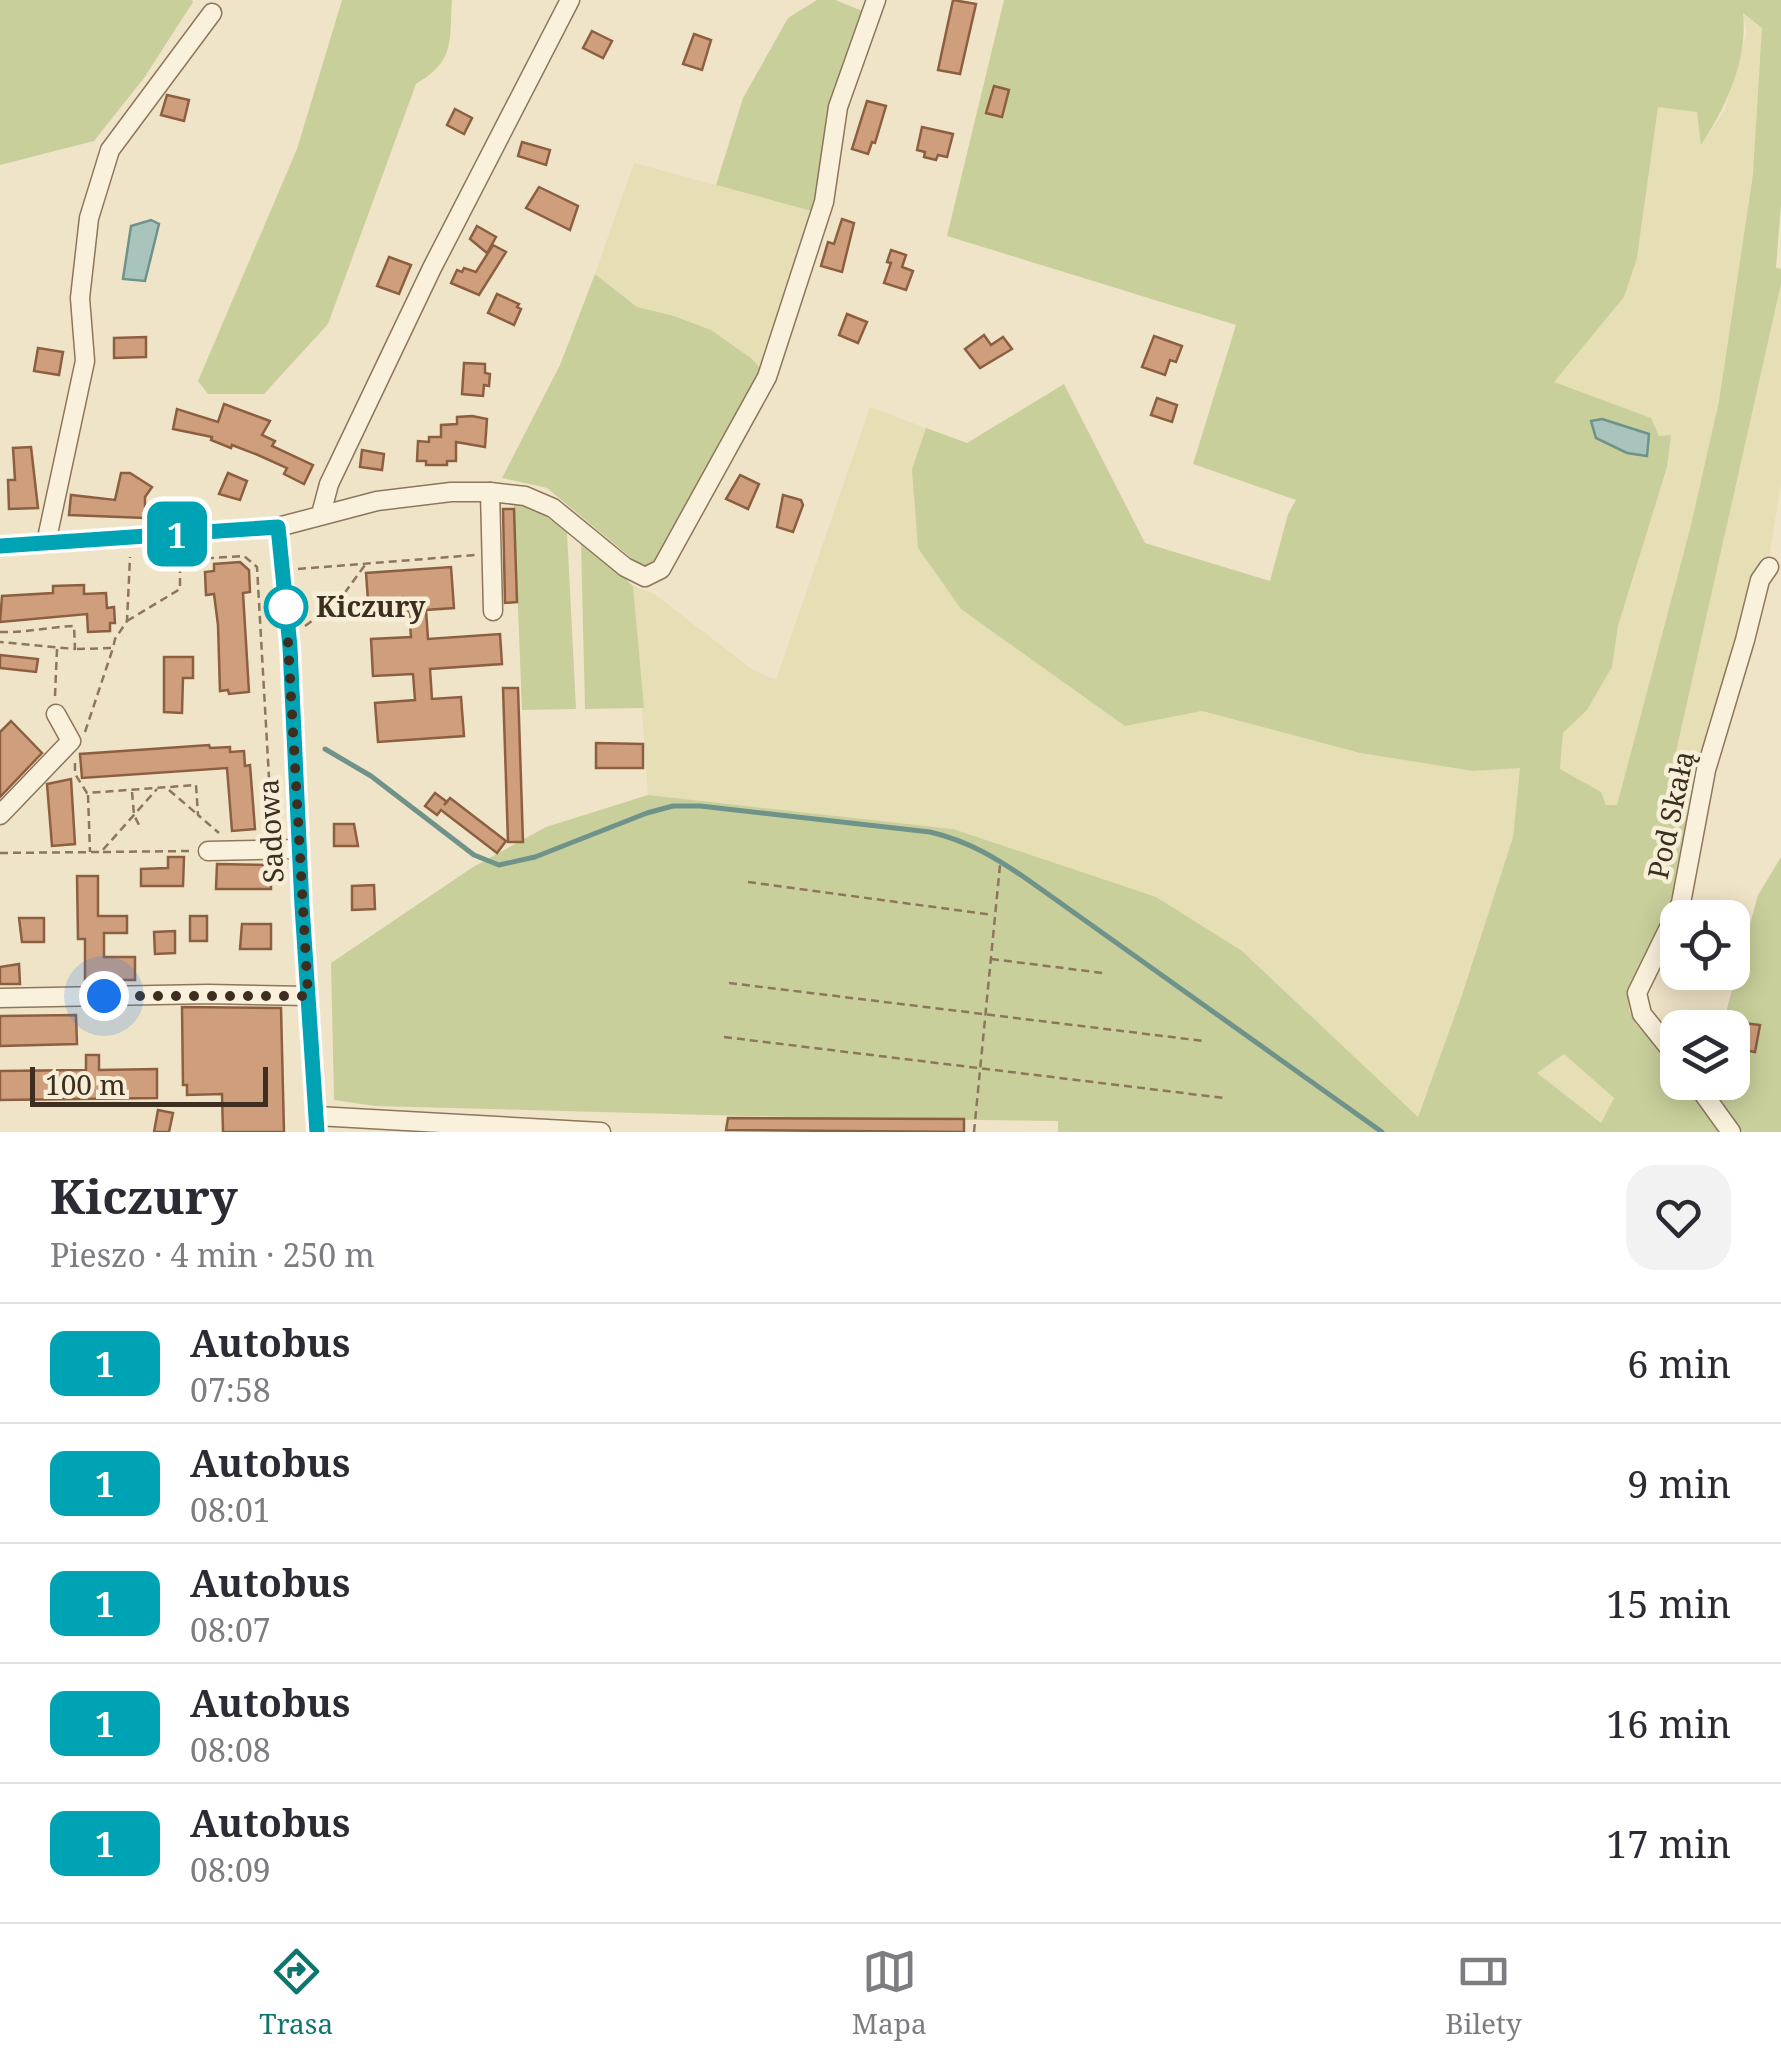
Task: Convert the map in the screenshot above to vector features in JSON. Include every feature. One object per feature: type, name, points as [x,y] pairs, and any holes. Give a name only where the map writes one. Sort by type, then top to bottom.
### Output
[{"type":"street","points":[[321,514],[329,484],[432,268],[570,0]]},
{"type":"street","points":[[0,546],[278,527],[412,496],[490,492],[524,496],[553,508],[634,573],[644,577],[661,568],[766,377],[824,202],[838,106],[876,0]]},
{"type":"street","points":[[46,543],[84,361],[80,298],[89,218],[102,167],[110,150],[212,13]]},
{"type":"street","points":[[490,492],[493,611]]},
{"type":"street","name":"Sadowa","points":[[278,527],[290,647],[317,1124]]},
{"type":"street","name":"Pod Skałą","points":[[1660,1036],[1642,1014],[1637,993],[1681,903],[1706,770],[1760,580],[1769,567]]},
{"type":"street","points":[[0,815],[71,741],[56,714]]},
{"type":"street","points":[[208,851],[299,849]]},
{"type":"street","points":[[0,998],[308,996]]},
{"type":"street","points":[[1707,1100],[1731,1132]]},
{"type":"street","points":[[317,1124],[601,1132]]},
{"type":"path","points":[[84,734],[113,648],[127,621],[130,537]]},
{"type":"path","points":[[297,569],[492,554]]},
{"type":"path","points":[[127,621],[180,589],[180,560],[244,556],[257,567],[272,838]]},
{"type":"path","points":[[304,627],[338,602],[366,564]]},
{"type":"path","points":[[0,632],[18,634],[36,628],[74,626],[75,649]]},
{"type":"path","points":[[18,634],[20,644]]},
{"type":"path","points":[[0,642],[75,649],[113,648]]},
{"type":"path","points":[[56,714],[57,648]]},
{"type":"path","points":[[76,760],[75,774],[88,794],[90,852]]},
{"type":"path","points":[[88,794],[196,785],[198,815]]},
{"type":"path","points":[[166,787],[227,840]]},
{"type":"path","points":[[101,852],[158,788]]},
{"type":"path","points":[[132,790],[134,814],[141,829]]},
{"type":"path","points":[[0,853],[208,851]]},
{"type":"path","points":[[974,1132],[1000,865]]},
{"type":"path","points":[[748,882],[995,915]]},
{"type":"path","points":[[990,960],[1103,973]]},
{"type":"path","points":[[729,983],[1204,1041]]},
{"type":"path","points":[[724,1036],[1224,1098]]},
{"type":"shaded area","points":[[1742,12],[1762,28],[1760,104],[1719,401],[1691,525],[1617,805],[1606,805],[1600,792],[1560,769],[1563,733],[1587,710],[1612,667],[1618,626],[1667,467],[1670,435],[1659,436],[1553,382],[1624,297],[1637,258],[1658,107],[1697,112],[1702,144],[1725,110],[1747,32]]},
{"type":"shaded area","points":[[634,163],[815,212],[761,369],[711,330],[637,307],[595,274]]},
{"type":"shaded area","points":[[1781,284],[1781,484],[1768,563],[1690,816],[1663,810]]},
{"type":"shaded area","points":[[870,407],[926,428],[912,469],[1125,726],[1202,711],[1360,753],[1473,771],[1520,767],[1513,837],[1417,1118],[1242,951],[953,829],[648,795],[633,586],[653,593],[753,670],[776,680]]},
{"type":"shaded area","points":[[1564,1054],[1614,1098],[1601,1124],[1536,1073]]},
{"type":"green space","points":[[0,0],[193,2],[144,78],[94,141],[0,165]]},
{"type":"green space","points":[[342,0],[452,0],[448,49],[438,67],[416,84],[328,324],[264,394],[208,394],[198,381],[297,149]]},
{"type":"green space","points":[[817,0],[835,0],[865,12],[815,212],[716,185],[743,98],[788,18]]},
{"type":"green space","points":[[1004,0],[1781,0],[1781,204],[1776,268],[1781,269],[1781,284],[1663,810],[1690,816],[1676,889],[1672,900],[1660,900],[1660,931],[1632,987],[1629,1010],[1660,1050],[1660,1100],[1700,1100],[1724,1132],[1058,1132],[1058,1121],[375,1106],[334,1100],[331,963],[473,867],[546,827],[648,795],[953,829],[1156,897],[1242,951],[1418,1117],[1513,837],[1520,768],[1473,771],[1360,753],[1202,711],[1125,726],[961,609],[918,548],[912,469],[926,428],[967,443],[1064,384],[1145,543],[1270,581],[1288,514],[1296,500],[1193,464],[1236,325],[947,236]],"holes":[[[1743,13],[1762,28],[1753,174],[1719,401],[1691,525],[1617,805],[1606,805],[1601,792],[1560,769],[1563,733],[1587,710],[1612,667],[1618,626],[1667,467],[1671,435],[1659,436],[1651,418],[1554,382],[1624,297],[1637,258],[1658,107],[1697,112],[1701,145],[1734,82],[1742,48]],[[1564,1054],[1614,1098],[1601,1123],[1537,1073]]]},
{"type":"green space","points":[[595,274],[637,307],[711,330],[761,369],[650,569],[641,566],[547,488],[502,478],[560,365]]},
{"type":"green space","points":[[514,505],[534,507],[567,532],[576,709],[522,710]]},
{"type":"green space","points":[[581,544],[589,545],[633,586],[644,708],[585,709]]},
{"type":"green space","points":[[1781,857],[1781,1132],[1743,1132],[1719,1100],[1750,1100],[1750,1010],[1727,1010],[1732,990],[1750,990],[1750,924],[1758,895]]},
{"type":"water","points":[[151,220],[159,224],[145,281],[123,279],[131,226]]},
{"type":"water","points":[[1602,419],[1649,434],[1647,456],[1627,453],[1596,438],[1591,421]]},
{"type":"building","points":[[953,0],[976,4],[960,74],[938,70]]},
{"type":"building","points":[[592,31],[612,41],[603,58],[583,48]]},
{"type":"building","points":[[694,34],[711,40],[702,70],[683,64]]},
{"type":"building","points":[[994,86],[1009,90],[1002,117],[986,113]]},
{"type":"building","points":[[167,95],[189,100],[184,121],[161,115]]},
{"type":"building","points":[[867,101],[886,106],[868,154],[852,149]]},
{"type":"building","points":[[455,109],[472,118],[464,134],[447,125]]},
{"type":"building","points":[[922,127],[953,134],[947,157],[938,155],[936,160],[917,150]]},
{"type":"building","points":[[522,142],[550,150],[546,165],[518,156]]},
{"type":"building","points":[[539,187],[578,206],[570,230],[526,208]]},
{"type":"building","points":[[842,219],[854,223],[842,272],[821,266],[828,242],[834,244]]},
{"type":"building","points":[[477,226],[496,237],[487,253],[470,239]]},
{"type":"building","points":[[493,245],[506,252],[479,295],[451,283],[457,270],[476,272]]},
{"type":"building","points":[[891,250],[906,255],[902,267],[913,271],[906,290],[884,283]]},
{"type":"building","points":[[389,257],[411,265],[399,294],[377,286]]},
{"type":"building","points":[[497,294],[519,304],[521,309],[514,325],[488,313]]},
{"type":"building","points":[[847,314],[867,322],[858,343],[839,335]]},
{"type":"building","points":[[984,335],[991,345],[1003,337],[1012,349],[980,368],[965,349]]},
{"type":"building","points":[[1154,336],[1182,346],[1176,362],[1170,360],[1165,375],[1142,367]]},
{"type":"building","points":[[146,337],[146,357],[114,358],[114,338]]},
{"type":"building","points":[[38,348],[63,352],[59,375],[34,371]]},
{"type":"building","points":[[464,363],[485,364],[485,373],[490,374],[483,396],[462,394]]},
{"type":"building","points":[[1157,398],[1177,405],[1172,422],[1151,415]]},
{"type":"building","points":[[224,404],[270,421],[262,435],[275,441],[272,446],[313,465],[304,484],[284,474],[287,468],[258,455],[232,445],[231,448],[211,440],[212,437],[173,429],[177,409],[218,422]]},
{"type":"building","points":[[457,417],[487,419],[485,447],[456,442],[456,461],[426,465],[426,461],[417,461],[418,441],[441,437],[441,425],[457,424]]},
{"type":"building","points":[[31,447],[38,508],[9,509],[8,480],[15,480],[13,448]]},
{"type":"building","points":[[362,450],[384,454],[382,470],[360,467]]},
{"type":"building","points":[[121,473],[130,473],[152,487],[145,497],[145,518],[69,515],[71,495],[115,500]]},
{"type":"building","points":[[228,473],[247,481],[240,500],[219,494]]},
{"type":"building","points":[[740,475],[759,484],[748,509],[726,499]]},
{"type":"building","points":[[783,495],[801,500],[803,505],[793,532],[777,527]]},
{"type":"building","points":[[503,509],[514,509],[517,602],[505,603]]},
{"type":"building","points":[[240,562],[249,570],[250,592],[243,593],[249,692],[229,694],[228,690],[220,691],[218,625],[214,594],[206,595],[205,572],[214,571],[214,564]]},
{"type":"building","points":[[451,567],[454,608],[426,610],[428,639],[500,634],[502,664],[430,669],[432,699],[461,697],[464,736],[378,742],[375,703],[415,700],[413,674],[373,676],[371,639],[411,637],[409,611],[369,614],[366,573]]},
{"type":"building","points":[[84,585],[84,594],[106,593],[107,608],[114,607],[115,623],[110,623],[110,631],[88,632],[87,614],[0,622],[2,596],[53,593],[53,586]]},
{"type":"building","points":[[0,655],[38,659],[36,672],[0,668]]},
{"type":"building","points":[[164,657],[193,657],[193,678],[183,678],[182,713],[164,712]]},
{"type":"building","points":[[503,688],[518,688],[523,842],[508,842]]},
{"type":"building","points":[[11,721],[42,753],[0,797],[0,732]]},
{"type":"building","points":[[596,743],[643,744],[643,768],[596,768]]},
{"type":"building","points":[[230,747],[230,752],[244,751],[245,766],[250,765],[255,829],[232,831],[227,768],[82,778],[80,754]]},
{"type":"building","points":[[71,779],[75,844],[52,846],[47,784]]},
{"type":"building","points":[[435,793],[447,802],[450,798],[506,841],[497,853],[441,810],[437,815],[425,806]]},
{"type":"building","points":[[334,824],[354,824],[358,846],[334,846]]},
{"type":"building","points":[[168,857],[184,857],[183,886],[141,886],[141,869],[168,868]]},
{"type":"building","points":[[217,864],[271,865],[271,889],[216,889]]},
{"type":"building","points":[[77,876],[98,876],[98,916],[127,916],[127,933],[104,933],[104,957],[135,957],[135,980],[85,980],[85,939],[78,939]]},
{"type":"building","points":[[374,885],[375,909],[352,910],[352,886]]},
{"type":"building","points":[[190,916],[207,916],[207,941],[190,941]]},
{"type":"building","points":[[19,918],[44,918],[44,942],[22,942]]},
{"type":"building","points":[[242,924],[271,924],[271,949],[240,949]]},
{"type":"building","points":[[175,931],[175,953],[155,954],[154,932]]},
{"type":"building","points":[[19,964],[20,984],[0,984],[0,967]]},
{"type":"building","points":[[182,1007],[281,1008],[284,1132],[223,1132],[222,1094],[187,1095],[187,1085],[183,1085]]},
{"type":"building","points":[[76,1015],[77,1044],[0,1046],[0,1016]]},
{"type":"building","points":[[1750,1024],[1760,1025],[1755,1052],[1750,1051]]},
{"type":"building","points":[[86,1055],[99,1055],[99,1070],[157,1069],[157,1098],[0,1100],[0,1071],[86,1070]]},
{"type":"building","points":[[158,1110],[173,1113],[169,1132],[154,1132]]},
{"type":"building","points":[[728,1118],[964,1119],[964,1132],[726,1130]]},
{"type":"waterway","points":[[325,749],[371,776],[474,855],[499,865],[535,857],[673,806],[930,832],[958,840],[1031,882],[1382,1132]]},
{"type":"bus line","name":"1","points":[[0,546],[278,527],[290,647],[317,1132]]},
{"type":"place","name":"Kiczury","points":[[286,607]]},
{"type":"route","points":[[104,996],[308,996],[286,607]]}]
